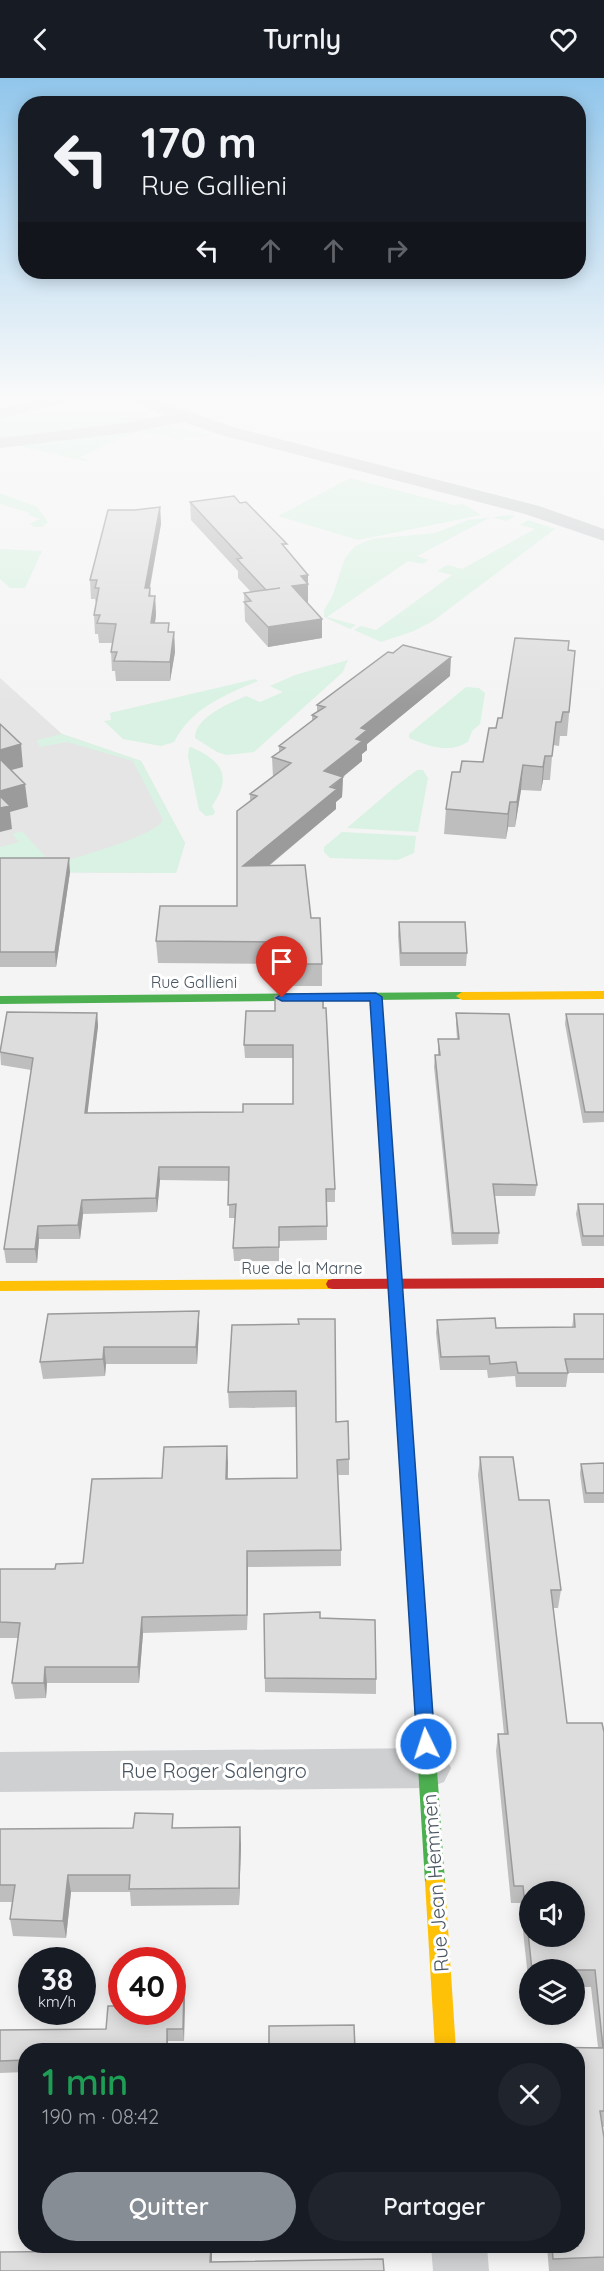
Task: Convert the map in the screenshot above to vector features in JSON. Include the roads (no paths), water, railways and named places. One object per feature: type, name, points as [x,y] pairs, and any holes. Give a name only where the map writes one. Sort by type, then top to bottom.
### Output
[{"type":"street","points":[[494,500],[532,510],[604,535]]},
{"type":"street","name":"Rue Gallieni","points":[[0,1000],[604,995]]},
{"type":"street","name":"Rue Jean Hemmen","points":[[376,997],[397,1284],[446,2043]]},
{"type":"street","name":"Rue de la Marne","points":[[0,1286],[604,1283]]},
{"type":"street","name":"Rue Roger Salengro","points":[[0,1772],[428,1768]]},
{"type":"street","points":[[459,2253],[460,2271]]}]
